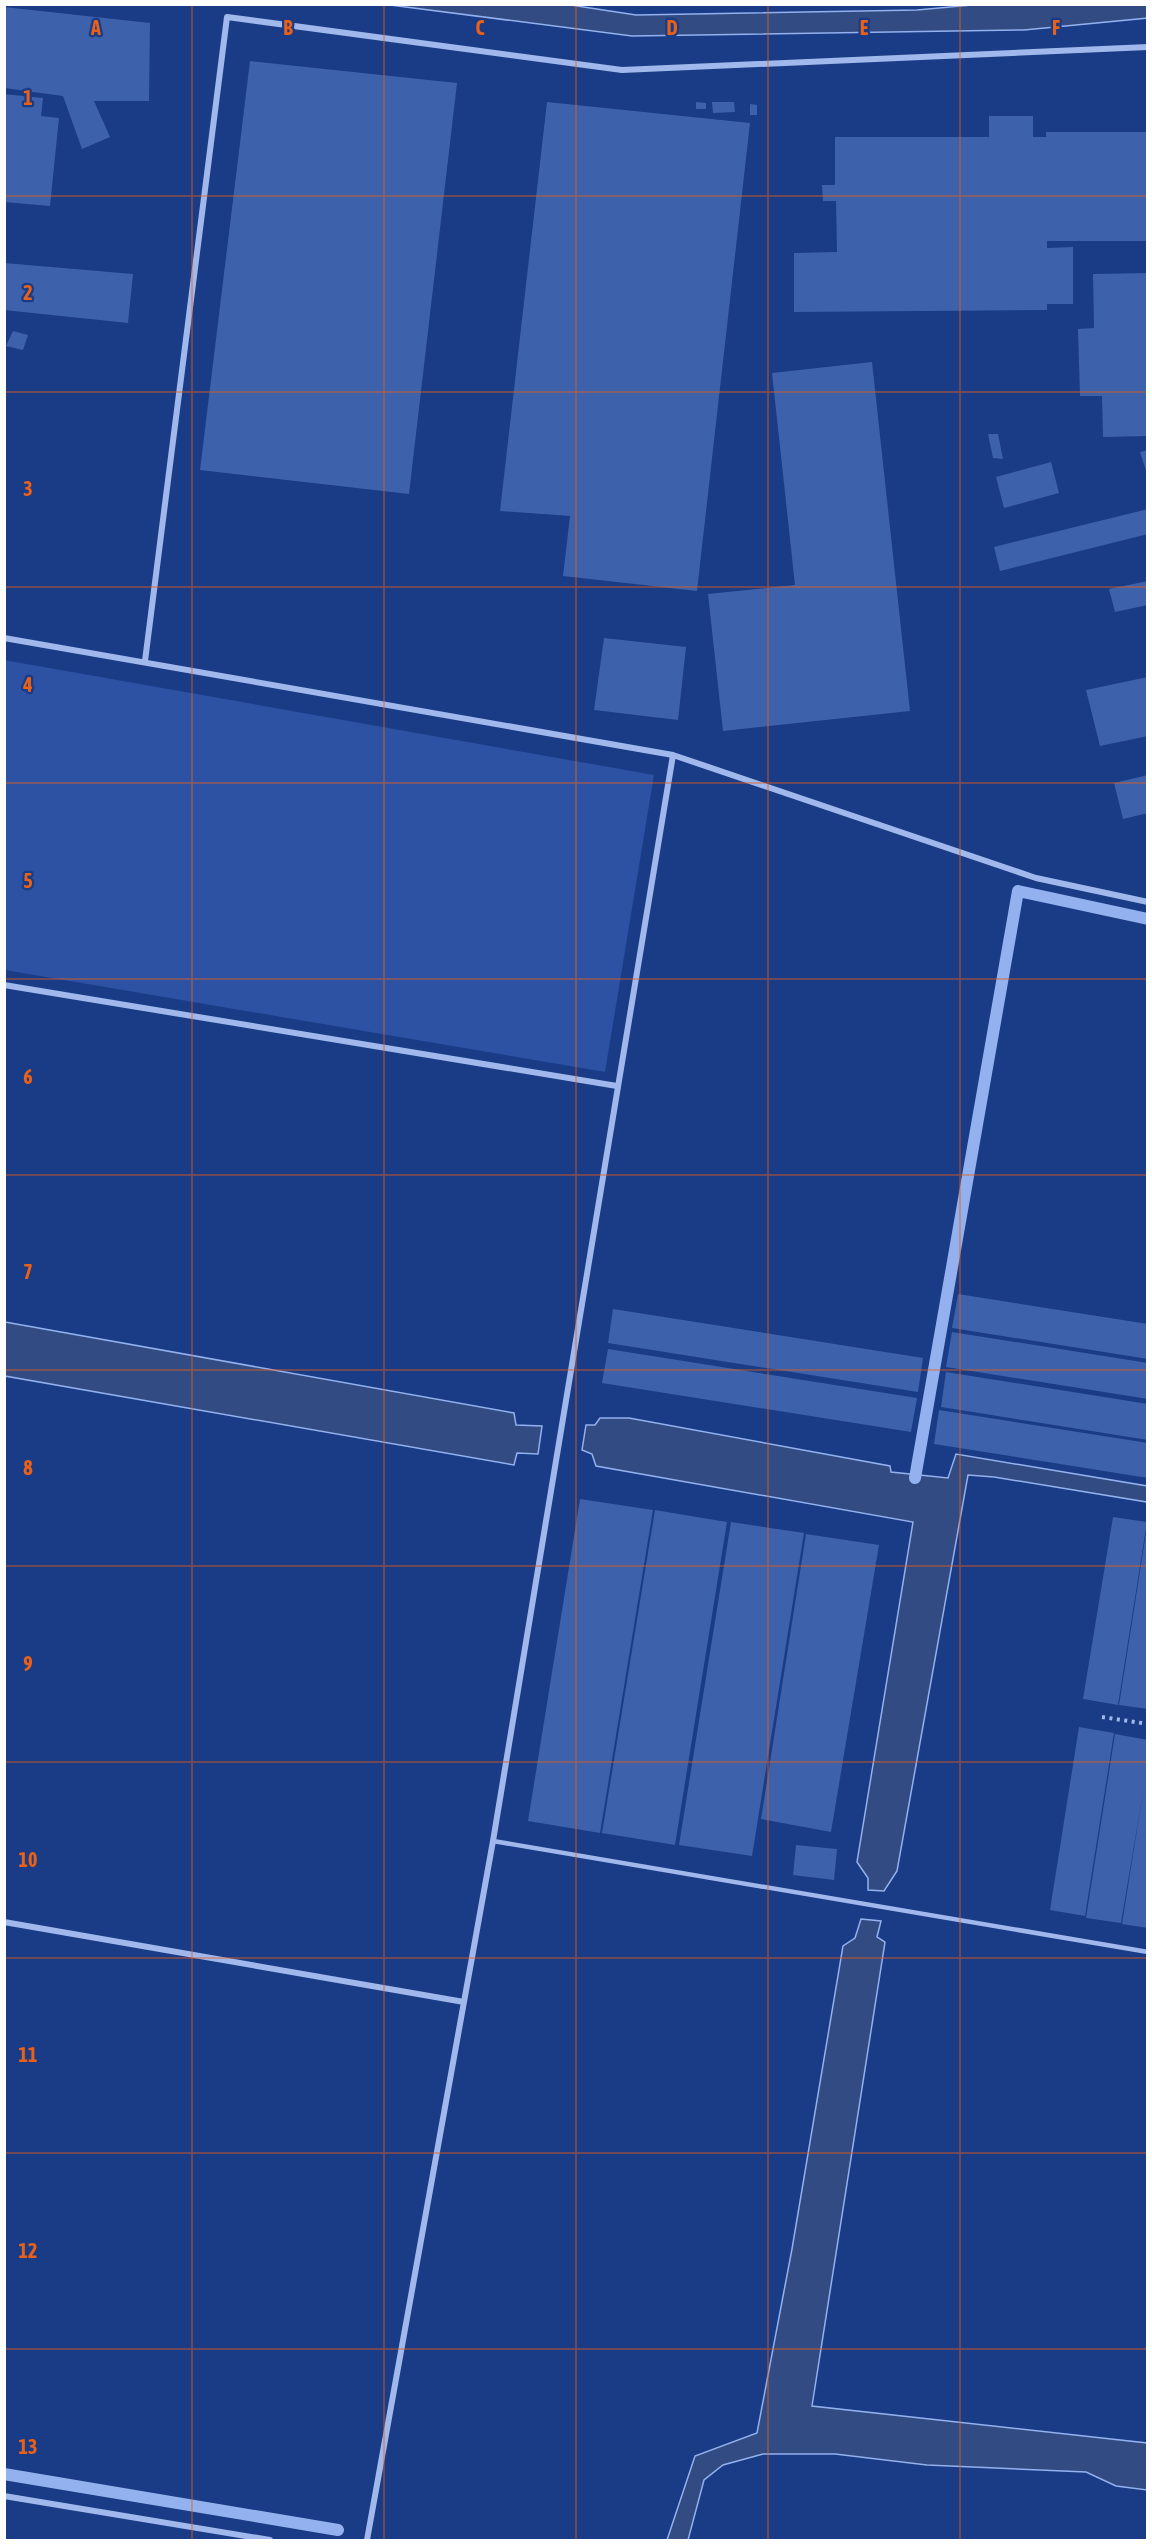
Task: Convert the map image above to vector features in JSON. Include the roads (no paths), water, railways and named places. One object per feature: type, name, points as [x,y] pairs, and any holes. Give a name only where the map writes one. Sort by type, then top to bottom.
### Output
[{"type":"street","points":[[145,662],[227,17],[622,70],[1148,47]]},
{"type":"street","points":[[4,638],[672,755],[1036,878],[1148,902]]},
{"type":"street","points":[[367,2541],[493,1841],[672,755]]},
{"type":"street","points":[[4,985],[617,1086]]},
{"type":"street","points":[[4,1922],[464,2002]]},
{"type":"street","points":[[4,2496],[270,2541]]},
{"type":"lane","points":[[493,1841],[1148,1952]]},
{"type":"waterway","points":[[915,1478],[1018,891],[1148,919]]},
{"type":"waterway","points":[[4,2474],[338,2530]]}]
